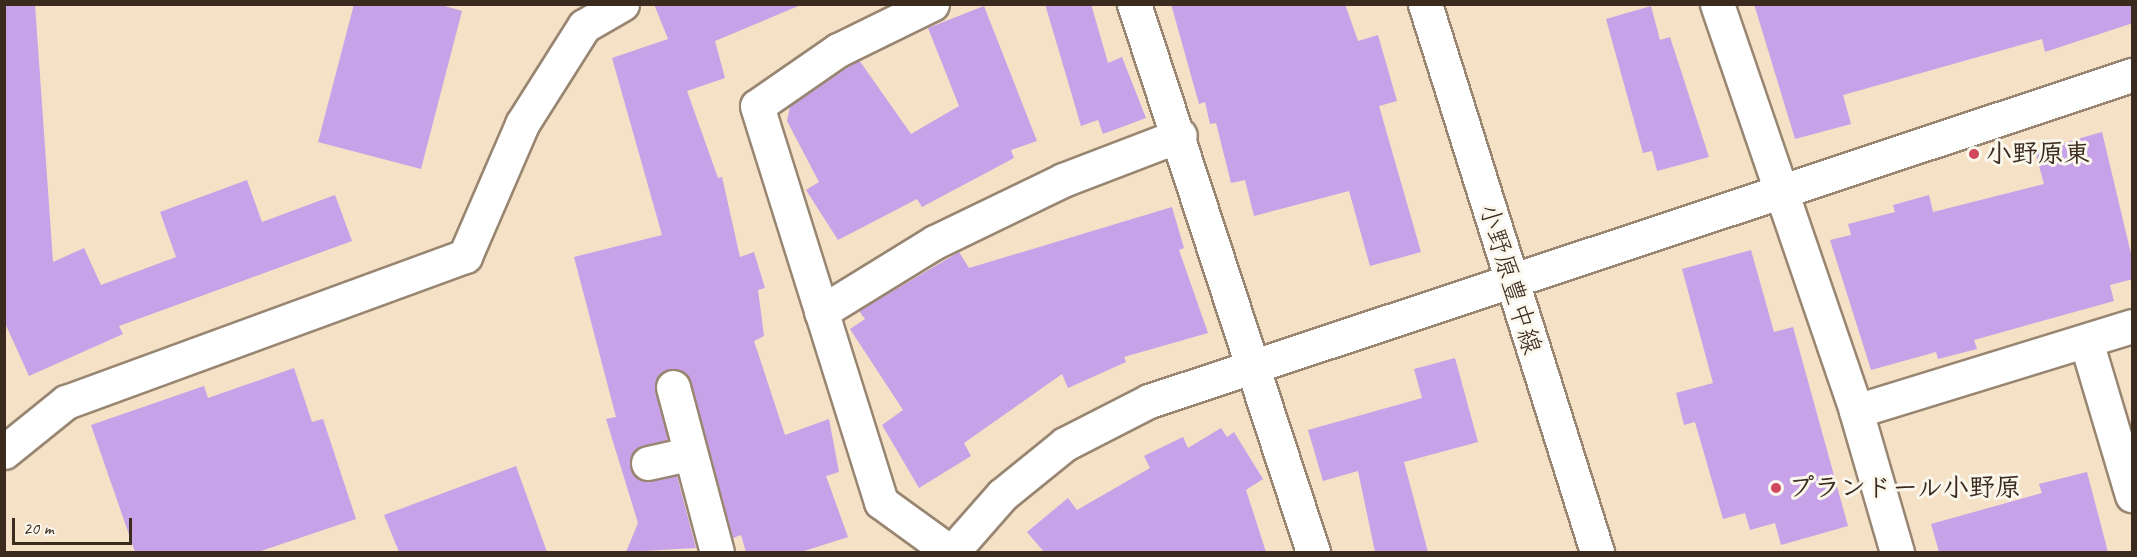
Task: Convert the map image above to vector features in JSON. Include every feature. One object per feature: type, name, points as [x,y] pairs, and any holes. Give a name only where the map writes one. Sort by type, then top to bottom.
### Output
[{"type":"street","points":[[4,452],[66,402],[465,256],[522,124],[585,26],[622,4]]},
{"type":"street","points":[[932,4],[838,50],[757,106],[881,502],[951,552],[1002,495],[1065,444],[1149,401],[1254,365],[1513,283],[2133,75]]},
{"type":"street","points":[[1134,4],[1180,135],[1313,552]]},
{"type":"street","name":"小野原豊中線","points":[[1425,4],[1597,552]]},
{"type":"street","points":[[1717,4],[1779,192],[1856,411],[1897,552]]},
{"type":"street","points":[[821,312],[934,242],[1064,180],[1180,135]]},
{"type":"street","points":[[1856,411],[2133,326]]},
{"type":"street","points":[[2086,341],[2133,495]]},
{"type":"street","points":[[673,387],[689,454],[717,552]]},
{"type":"street","points":[[648,463],[689,454]]},
{"type":"building","points":[[4,4],[35,4],[53,262],[84,248],[101,285],[176,257],[160,212],[247,180],[262,222],[335,195],[352,241],[119,326],[123,334],[29,376],[4,321]]},
{"type":"building","points":[[354,4],[438,4],[462,11],[421,169],[318,142]]},
{"type":"building","points":[[654,4],[803,4],[715,41],[725,78],[687,91],[718,178],[722,177],[740,257],[754,252],[765,288],[758,290],[764,336],[754,341],[785,435],[829,419],[839,472],[826,476],[848,537],[801,552],[746,552],[741,535],[733,538],[691,382],[686,373],[669,369],[655,383],[668,440],[636,449],[630,466],[643,481],[677,476],[696,548],[626,552],[638,523],[606,419],[616,417],[574,257],[662,235],[612,58],[668,39]]},
{"type":"building","points":[[1045,4],[1091,4],[1108,63],[1122,57],[1146,118],[1103,134],[1098,120],[1081,126]]},
{"type":"building","points":[[1171,4],[1345,4],[1358,41],[1378,35],[1397,101],[1379,106],[1421,252],[1370,266],[1349,191],[1254,216],[1245,180],[1231,183],[1216,123],[1210,124],[1205,102],[1199,104]]},
{"type":"building","points":[[1754,4],[2133,4],[2133,23],[2045,52],[2042,39],[1843,95],[1851,124],[1795,139]]},
{"type":"building","points":[[984,6],[1037,141],[1011,150],[1014,158],[922,207],[917,199],[838,240],[806,190],[819,182],[787,121],[790,106],[859,60],[911,134],[959,106],[928,28]]},
{"type":"building","points":[[1651,6],[1660,40],[1670,37],[1709,157],[1657,171],[1652,151],[1643,153],[1606,19]]},
{"type":"building","points":[[2102,132],[2133,262],[2133,279],[2110,285],[2114,301],[1974,340],[1977,349],[1938,359],[1936,352],[1871,370],[1830,240],[1851,235],[1848,224],[1895,212],[1893,205],[1929,195],[1933,212],[2044,184],[2035,151]]},
{"type":"building","points":[[1172,207],[1184,248],[1179,250],[1208,333],[1124,357],[1126,362],[1068,388],[1062,374],[964,443],[971,456],[919,488],[882,425],[903,410],[850,329],[865,319],[859,311],[959,252],[969,268]]},
{"type":"building","points":[[1751,250],[1774,332],[1793,327],[1848,526],[1781,545],[1775,523],[1750,530],[1745,513],[1723,519],[1695,422],[1684,425],[1676,393],[1713,383],[1682,269]]},
{"type":"building","points":[[1455,358],[1478,442],[1404,462],[1428,552],[1375,552],[1358,471],[1323,481],[1308,430],[1422,398],[1414,369]]},
{"type":"building","points":[[294,368],[312,422],[323,419],[356,519],[258,552],[135,552],[91,425],[204,386],[208,398]]},
{"type":"building","points":[[1221,428],[1227,437],[1234,432],[1263,479],[1246,490],[1266,552],[1044,552],[1027,532],[1068,498],[1077,510],[1150,468],[1144,456],[1183,437],[1188,448]]},
{"type":"building","points":[[516,466],[547,552],[399,552],[384,515]]},
{"type":"building","points":[[2087,472],[2108,552],[1939,552],[1931,524],[2042,493],[2039,484]]},
{"type":"place","name":"小野原東","points":[[1974,154]]},
{"type":"place","name":"プランドール小野原","points":[[1776,488]]}]
